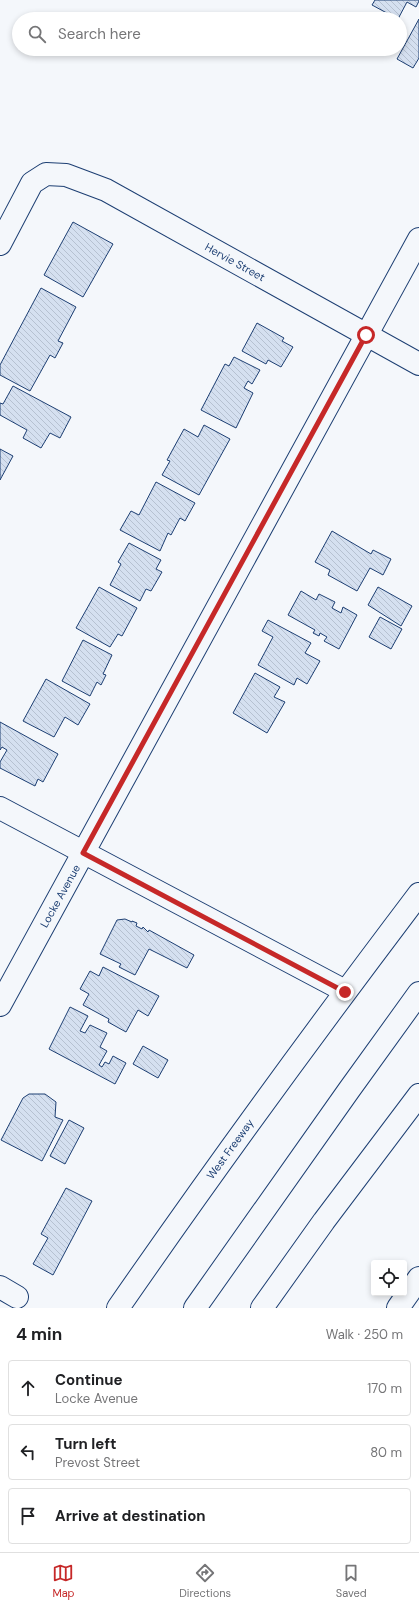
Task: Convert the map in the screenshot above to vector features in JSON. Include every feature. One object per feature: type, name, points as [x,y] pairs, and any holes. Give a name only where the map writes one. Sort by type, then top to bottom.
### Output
[{"type":"main road","name":"Hervie Street","points":[[0,244],[32,183],[46,174],[66,175],[106,190],[419,364]]},
{"type":"main road","name":"Locke Avenue","points":[[0,1005],[419,239]]},
{"type":"main road","points":[[0,808],[345,992]]},
{"type":"main road","name":"West Freeway","points":[[118,1308],[181,1216],[345,992],[419,894]]},
{"type":"main road","points":[[195,1308],[348,1090],[419,993]]},
{"type":"main road","points":[[262,1308],[324,1221],[419,1095]]},
{"type":"main road","points":[[398,1308],[419,1278]]},
{"type":"building","points":[[375,0],[419,0],[416,7],[407,2],[402,12],[385,12],[372,5]]},
{"type":"building","points":[[419,19],[419,58],[413,68],[397,59],[399,56],[407,56],[407,41]]},
{"type":"building","points":[[73,222],[113,244],[83,297],[44,275]]},
{"type":"building","points":[[41,288],[76,307],[58,341],[63,343],[55,358],[50,355],[30,391],[0,375],[0,365]]},
{"type":"building","points":[[257,323],[284,338],[282,341],[293,347],[281,367],[268,360],[266,364],[242,351]]},
{"type":"building","points":[[234,357],[260,370],[252,384],[248,381],[244,388],[253,393],[236,428],[201,410],[225,364],[229,366]]},
{"type":"building","points":[[13,386],[71,417],[60,438],[50,433],[41,448],[23,438],[27,430],[0,415],[0,403],[3,404]]},
{"type":"building","points":[[204,425],[230,439],[199,495],[162,475],[170,461],[167,460],[184,429],[198,437]]},
{"type":"building","points":[[0,449],[13,456],[0,480]]},
{"type":"building","points":[[156,482],[195,503],[185,521],[180,518],[171,535],[168,533],[160,551],[120,530],[131,511],[139,515]]},
{"type":"building","points":[[332,531],[371,554],[373,550],[391,559],[383,575],[370,568],[357,591],[328,575],[330,570],[315,562]]},
{"type":"building","points":[[129,543],[161,560],[156,569],[162,572],[151,591],[146,589],[140,601],[110,585],[121,564],[118,562]]},
{"type":"building","points":[[99,587],[137,608],[122,636],[118,634],[110,647],[76,628]]},
{"type":"building","points":[[378,587],[412,606],[401,626],[368,605]]},
{"type":"building","points":[[301,591],[316,600],[319,594],[335,602],[332,608],[341,613],[343,607],[357,615],[339,649],[324,641],[327,637],[320,633],[319,636],[313,633],[315,630],[288,615]]},
{"type":"building","points":[[380,617],[402,629],[391,649],[369,637]]},
{"type":"building","points":[[268,620],[311,643],[305,653],[320,661],[307,684],[297,678],[294,685],[258,665],[273,637],[262,631]]},
{"type":"building","points":[[83,640],[112,655],[103,674],[106,675],[101,685],[97,682],[90,696],[62,681]]},
{"type":"building","points":[[255,673],[280,687],[274,697],[285,702],[267,733],[233,713]]},
{"type":"building","points":[[46,679],[90,704],[78,725],[65,717],[54,737],[23,721]]},
{"type":"building","points":[[0,722],[58,754],[43,782],[38,779],[35,786],[0,768],[0,762],[7,750],[2,747],[0,750]]},
{"type":"building","points":[[125,919],[137,923],[136,926],[142,929],[143,927],[148,932],[149,930],[194,955],[187,968],[149,949],[135,975],[119,967],[121,964],[100,954],[117,920]]},
{"type":"building","points":[[103,967],[159,996],[148,1016],[138,1010],[126,1032],[108,1022],[109,1019],[83,1005],[89,994],[80,989],[90,971],[99,976]]},
{"type":"building","points":[[70,1007],[88,1016],[80,1031],[85,1033],[90,1025],[107,1033],[100,1047],[107,1051],[99,1065],[102,1067],[105,1062],[109,1064],[113,1056],[126,1063],[115,1084],[49,1049]]},
{"type":"building","points":[[143,1046],[168,1060],[158,1078],[133,1064]]},
{"type":"building","points":[[29,1094],[45,1094],[56,1102],[55,1117],[63,1120],[42,1161],[1,1140],[23,1098]]},
{"type":"building","points":[[69,1120],[84,1128],[65,1164],[50,1156]]},
{"type":"building","points":[[66,1188],[92,1201],[53,1275],[33,1264],[48,1238],[41,1234]]},
{"type":"route","points":[[345,992],[83,853],[366,335]]}]
